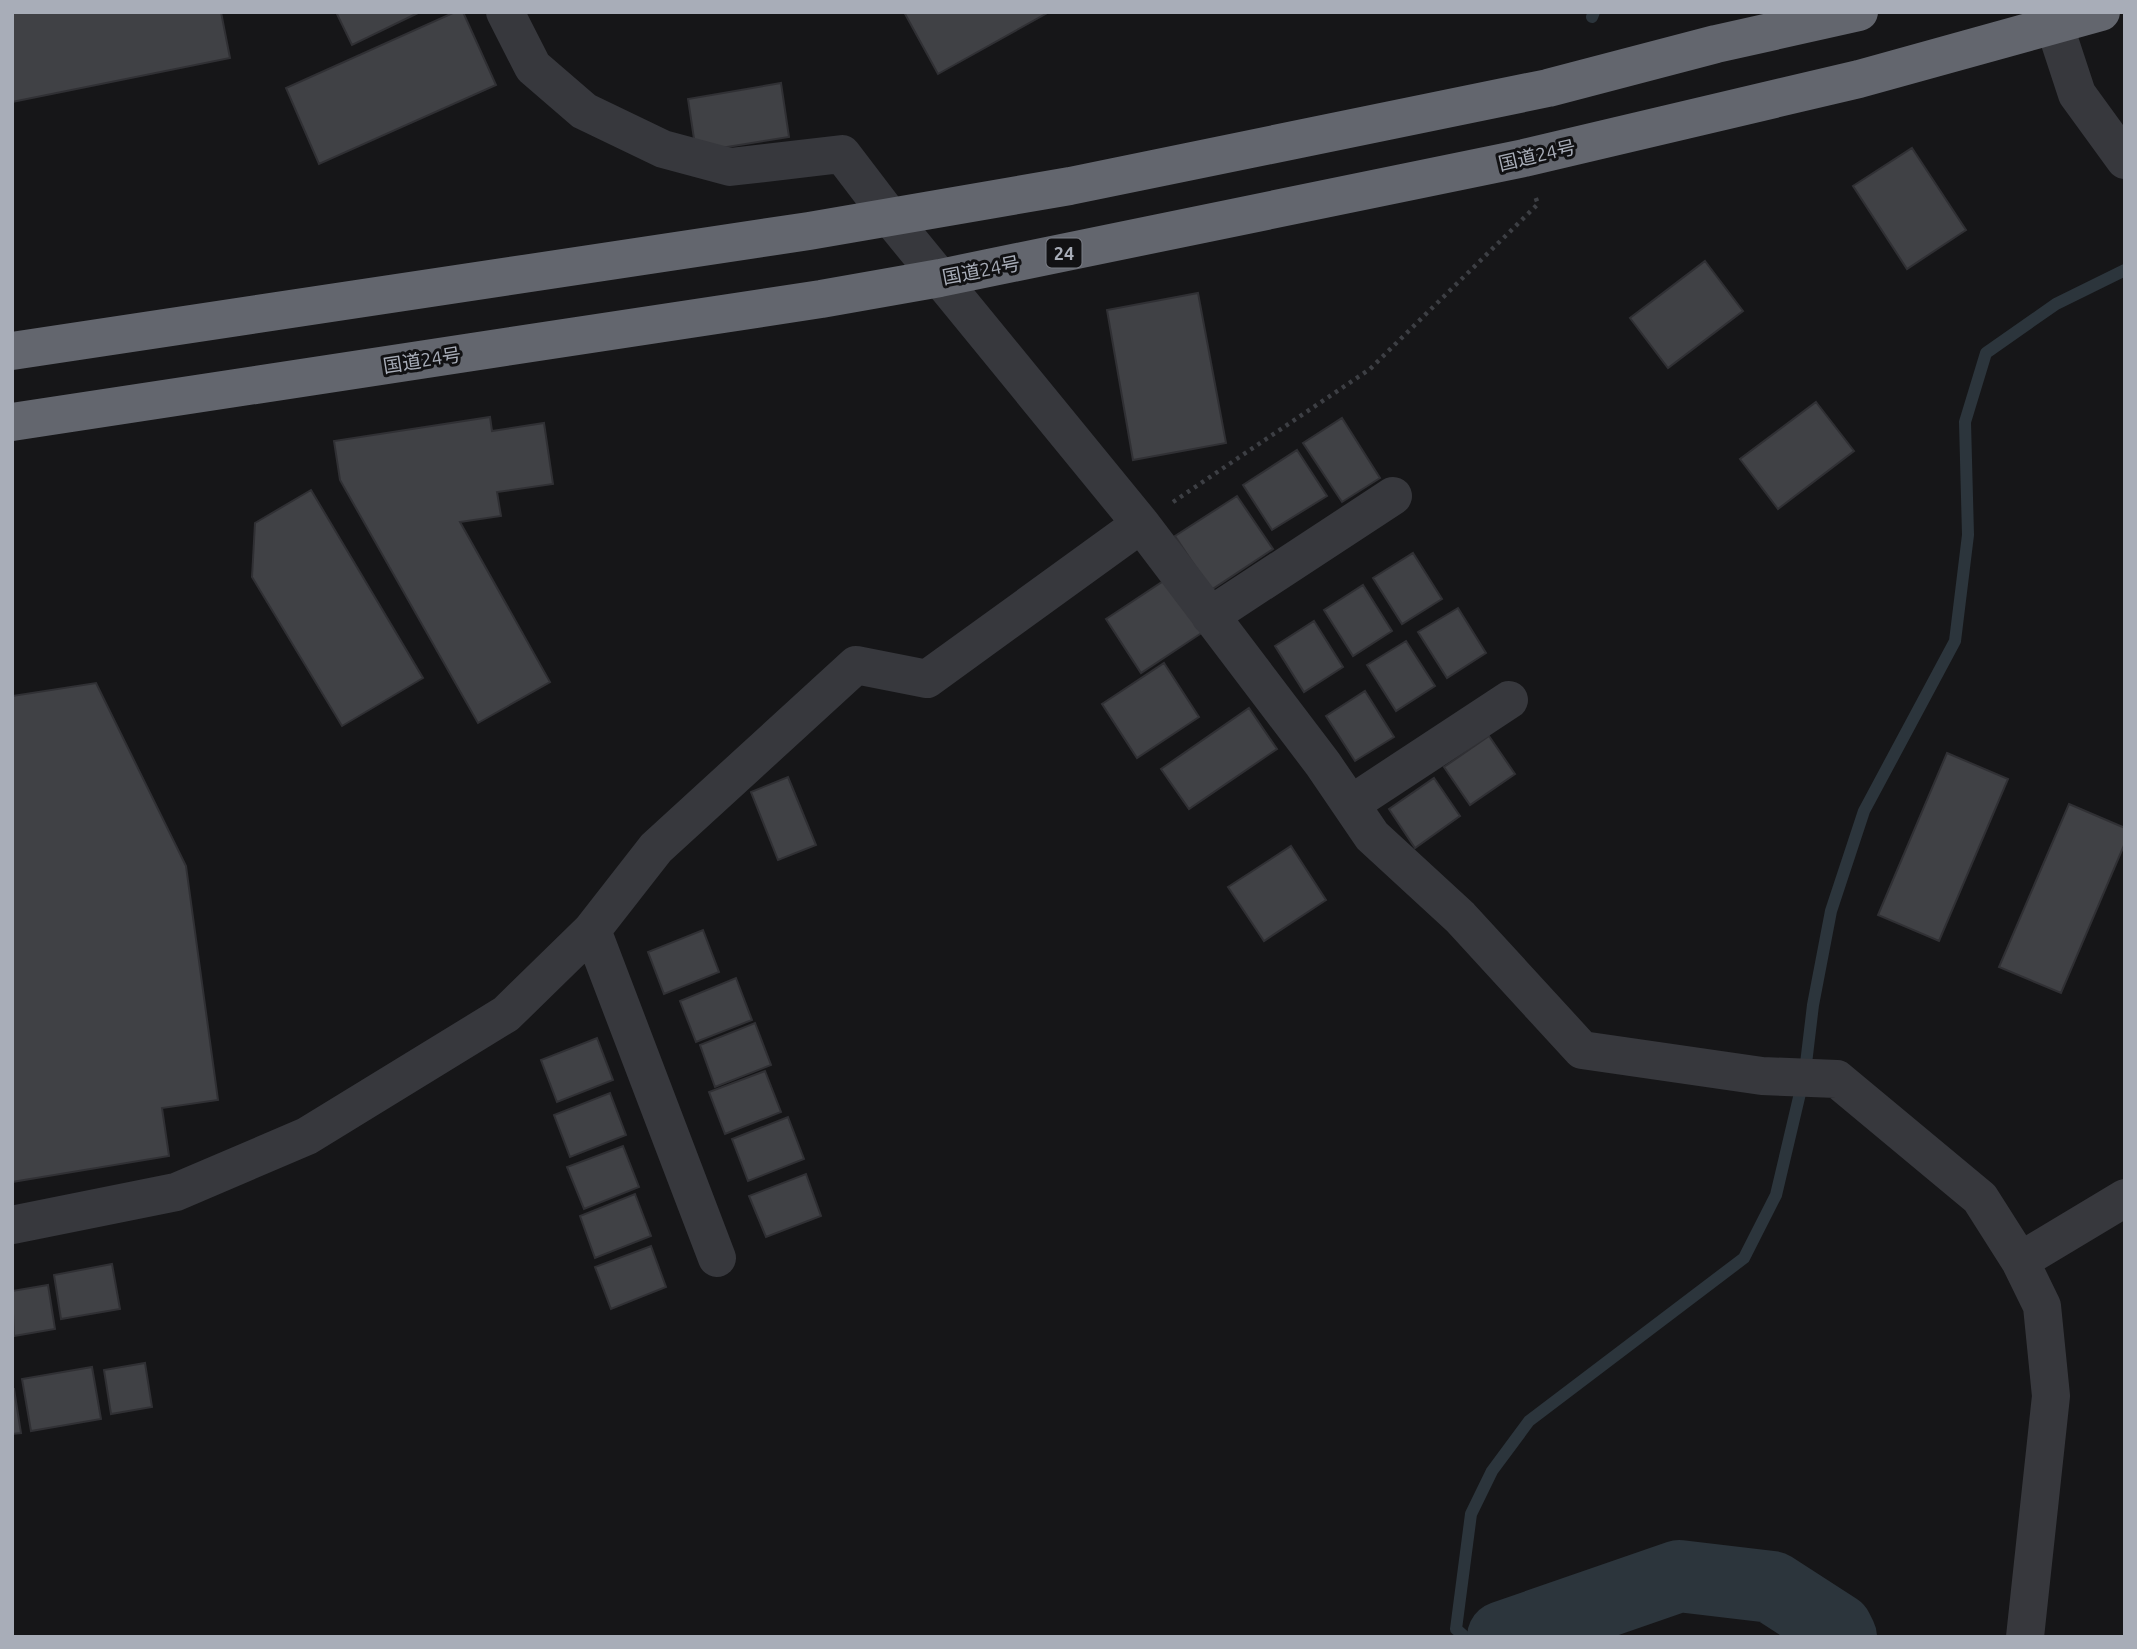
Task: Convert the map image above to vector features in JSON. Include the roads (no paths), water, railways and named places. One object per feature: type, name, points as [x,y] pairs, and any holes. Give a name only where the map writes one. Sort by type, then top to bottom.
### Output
[{"type":"highway","points":[[12,351],[890,217],[1070,186],[1548,88],[1716,44],[1859,12]]},
{"type":"highway","name":"国道24号","points":[[12,422],[821,299],[940,278],[1524,158],[1859,79],[2053,19],[2101,12]]},
{"type":"street","points":[[505,12],[533,67],[584,111],[663,149],[730,167],[842,154],[890,217],[1141,524],[1323,764],[1372,836],[1460,918],[1582,1050],[1762,1076],[1837,1079],[1980,1198],[2020,1261],[2042,1306],[2051,1396],[2025,1637]]},
{"type":"street","points":[[2053,19],[2077,94],[2125,160]]},
{"type":"street","points":[[1210,616],[1393,496]]},
{"type":"street","points":[[12,1226],[176,1192],[307,1136],[506,1014],[592,930],[656,848],[856,665],[927,679],[1141,524]]},
{"type":"street","points":[[1351,804],[1509,700]]},
{"type":"street","points":[[592,930],[717,1258]]},
{"type":"street","points":[[2020,1261],[2125,1198]]},
{"type":"waterway","points":[[1592,17],[1594,12]]},
{"type":"waterway","points":[[1465,1637],[1456,1629],[1471,1514],[1492,1471],[1529,1421],[1744,1258],[1776,1195],[1805,1072],[1813,1005],[1831,911],[1864,811],[1955,641],[1968,535],[1965,422],[1986,353],[2056,304],[2125,270]]},
{"type":"waterway","points":[[1503,1637],[1679,1576],[1772,1587],[1837,1629],[1841,1637]]}]
